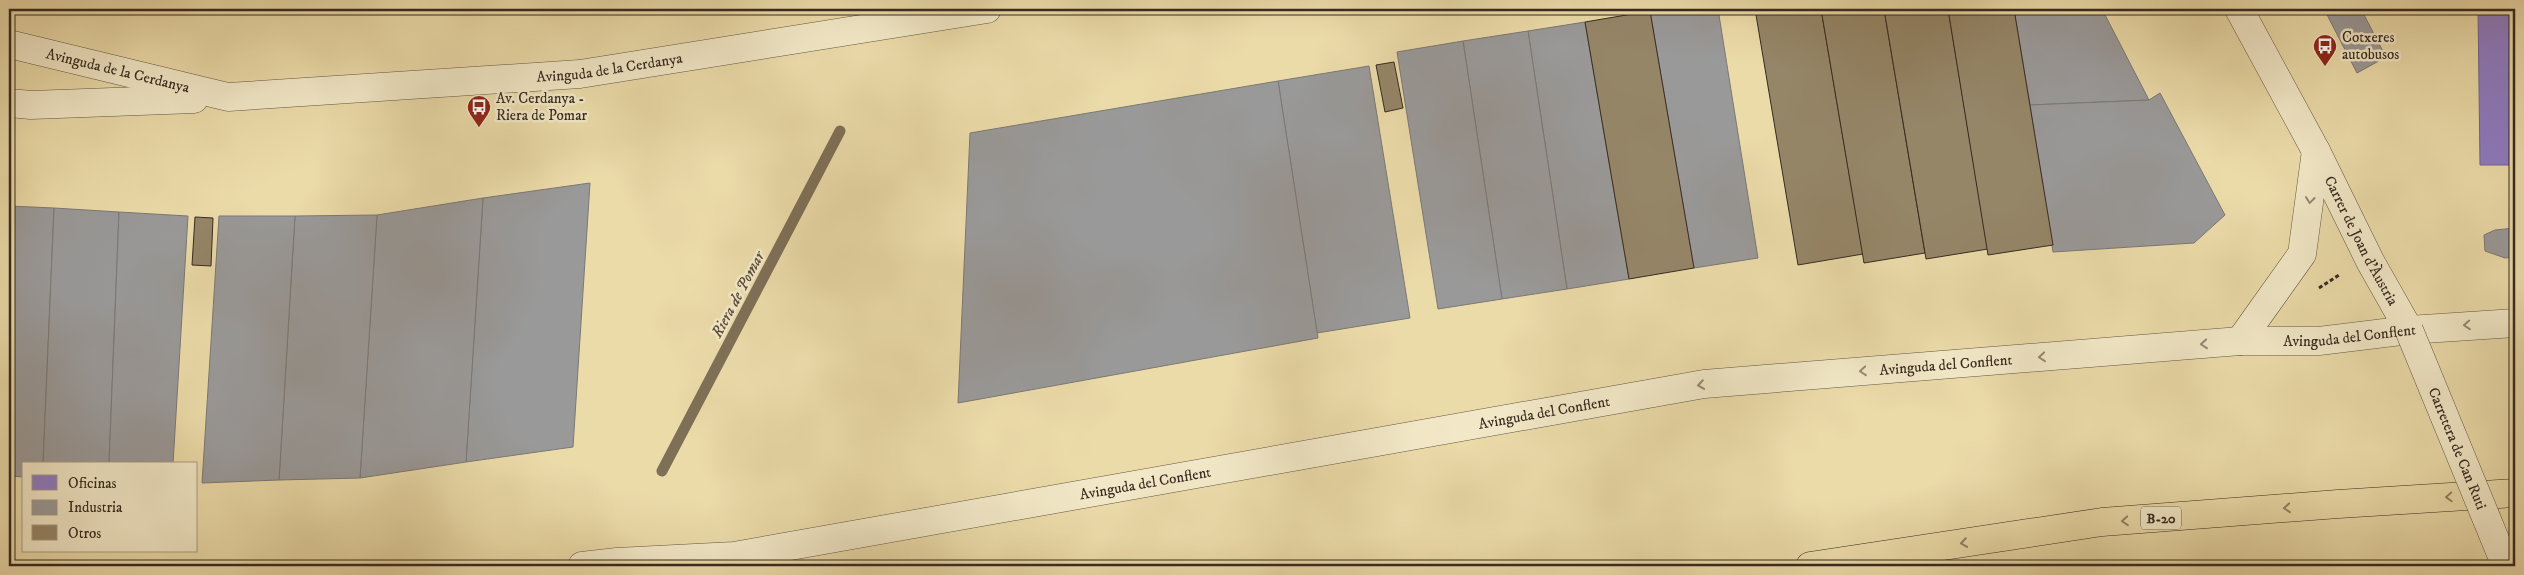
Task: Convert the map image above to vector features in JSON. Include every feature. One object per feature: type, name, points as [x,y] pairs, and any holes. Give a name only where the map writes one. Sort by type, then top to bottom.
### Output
[{"type":"highway","name":"B-20","points":[[1810,566],[2102,522],[2515,493]]},
{"type":"street","name":"Avinguda de la Cerdanya","points":[[9,103],[31,105],[228,97],[580,74],[987,9]]},
{"type":"street","name":"Carrer de Joan d'Àustria","points":[[2239,9],[2316,151],[2370,261],[2409,330]]},
{"type":"street","name":"Avinguda de la Cerdanya","points":[[9,44],[228,97]]},
{"type":"street","name":"Carrer de Joan d'Àustria","points":[[2240,341],[2302,254],[2316,151]]},
{"type":"street","name":"Avinguda del Conflent","points":[[582,566],[617,562],[734,556],[1704,384],[2240,341],[2319,342],[2409,330],[2515,323]]},
{"type":"street","name":"Carretera de Can Ruti","points":[[2409,330],[2506,566]]},
{"type":"path","points":[[2316,290],[2339,275]]},
{"type":"building: Oficinas","points":[[2478,9],[2515,9],[2515,165],[2480,165]]},
{"type":"building: Industria","points":[[1665,9],[1718,9],[1758,258],[1694,268],[1650,11]]},
{"type":"building: Industria","points":[[2014,9],[2102,9],[2149,100],[2030,105]]},
{"type":"building: Industria","points":[[2324,9],[2361,9],[2386,57],[2357,73]]},
{"type":"building: Industria","points":[[1585,22],[1629,279],[1567,289],[1528,31]]},
{"type":"building: Industria","points":[[1528,31],[1567,289],[1502,299],[1463,41]]},
{"type":"building: Industria","points":[[1463,41],[1502,299],[1438,309],[1397,52]]},
{"type":"building: Industria","points":[[1369,66],[1410,318],[1317,333],[1278,81]]},
{"type":"building: Industria","points":[[1278,81],[1318,338],[958,403],[970,133]]},
{"type":"building: Industria","points":[[2160,93],[2225,215],[2194,243],[2053,252],[2030,105],[2149,100]]},
{"type":"building: Industria","points":[[590,183],[573,447],[466,462],[483,198]]},
{"type":"building: Industria","points":[[483,198],[466,462],[360,478],[377,215]]},
{"type":"building: Industria","points":[[9,206],[54,208],[43,462],[22,462],[22,477],[9,476]]},
{"type":"building: Industria","points":[[54,208],[119,212],[109,462],[43,462]]},
{"type":"building: Industria","points":[[119,212],[188,216],[173,462],[109,462]]},
{"type":"building: Industria","points":[[377,215],[360,478],[279,480],[295,216]]},
{"type":"building: Industria","points":[[219,216],[295,216],[279,480],[202,483]]},
{"type":"building: Industria","points":[[2515,228],[2515,257],[2505,258],[2485,251],[2484,235],[2495,230]]},
{"type":"building: Otros","points":[[1755,9],[1821,9],[1863,254],[1798,265]]},
{"type":"building: Otros","points":[[1821,9],[1884,9],[1925,253],[1864,263]]},
{"type":"building: Otros","points":[[1884,9],[1948,9],[1988,249],[1926,259]]},
{"type":"building: Otros","points":[[1948,9],[2014,9],[2053,245],[1988,255]]},
{"type":"building: Otros","points":[[1650,11],[1694,268],[1629,279],[1585,22]]},
{"type":"building: Otros","points":[[1394,62],[1403,108],[1385,112],[1376,65]]},
{"type":"building: Otros","points":[[195,217],[213,218],[211,266],[192,265]]},
{"type":"waterway","name":"Riera de Pomar","points":[[662,471],[840,131]]},
{"type":"place","name":"Cotxeres autobusos","points":[[2325,67]]},
{"type":"place","name":"Av. Cerdanya - Riera de Pomar","points":[[479,128]]}]
